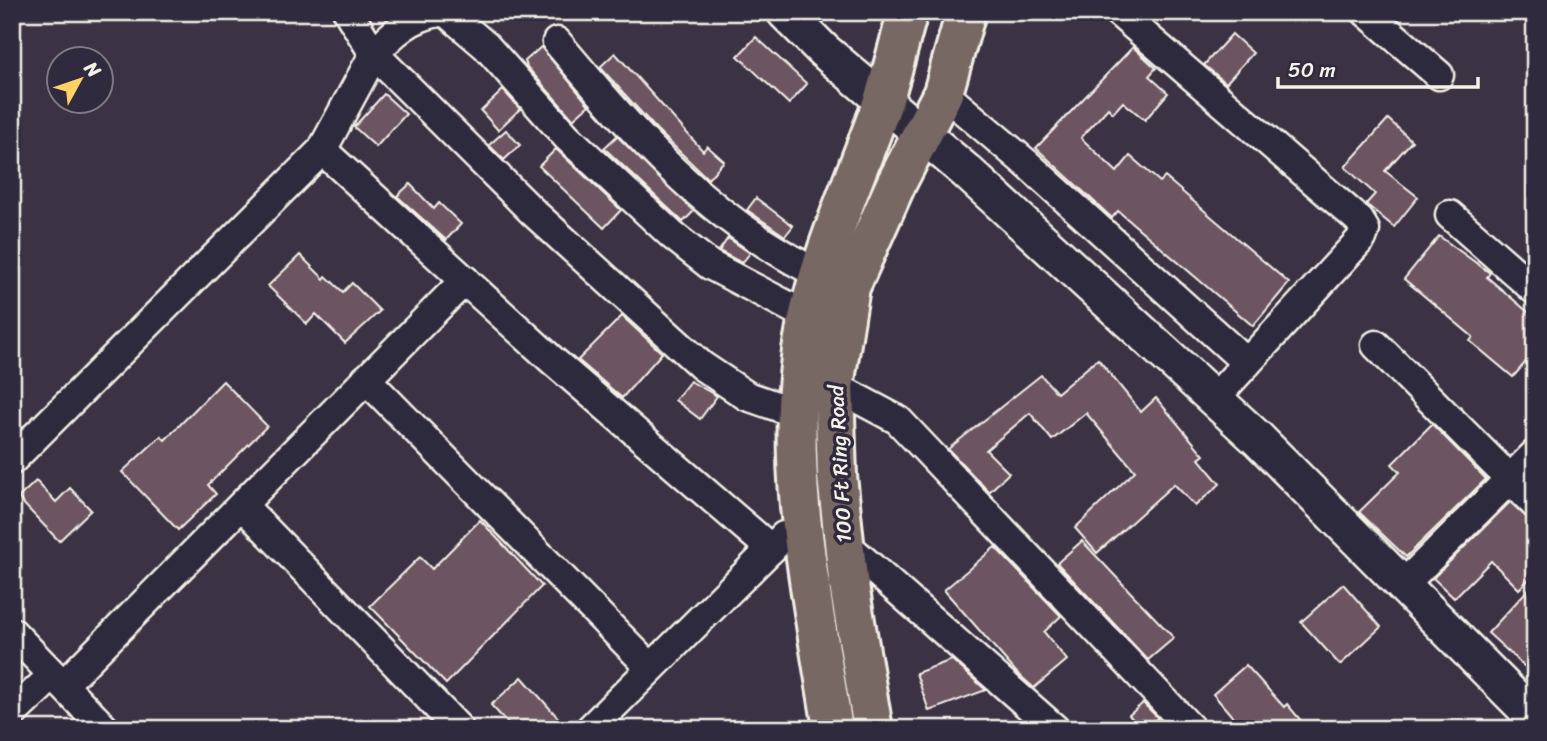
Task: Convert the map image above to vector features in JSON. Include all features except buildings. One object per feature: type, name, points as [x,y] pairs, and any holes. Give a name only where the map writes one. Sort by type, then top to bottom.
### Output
[{"type":"main road","name":"100 Ft Ring Road","points":[[833,729],[801,520],[797,452],[802,351],[819,274],[883,101],[908,12]]},
{"type":"main road","name":"100 Ft Ring Road","points":[[873,729],[844,543],[837,476],[834,386],[850,288],[896,184],[943,93],[967,12]]},
{"type":"street","points":[[348,12],[374,54],[534,213],[702,366],[747,396],[799,414]]},
{"type":"street","points":[[12,460],[322,150],[374,54],[386,39],[409,22],[440,12]]},
{"type":"street","points":[[446,12],[486,46],[567,137],[672,234],[710,265],[809,317]]},
{"type":"street","points":[[785,12],[822,50],[922,134],[1214,399],[1535,718]]},
{"type":"street","points":[[1118,12],[1143,22],[1359,220],[1365,230],[1362,238],[1214,399]]},
{"type":"street","points":[[1366,12],[1439,75]]},
{"type":"street","points":[[557,42],[632,131],[681,179],[754,238],[819,274]]},
{"type":"street","points":[[943,93],[1026,163],[1247,363]]},
{"type":"street","points":[[322,150],[552,360],[771,549]]},
{"type":"street","points":[[1450,215],[1535,290]]},
{"type":"street","points":[[12,714],[58,680],[242,505],[465,280]]},
{"type":"street","points":[[1376,345],[1535,504]]},
{"type":"street","points":[[366,379],[651,668]]},
{"type":"street","points":[[834,386],[898,420],[1191,729]]},
{"type":"street","points":[[1403,585],[1535,454]]},
{"type":"street","points":[[242,505],[459,729]]},
{"type":"street","points":[[590,729],[801,520]]},
{"type":"street","points":[[844,543],[1047,725]]},
{"type":"street","points":[[12,632],[105,729]]}]
